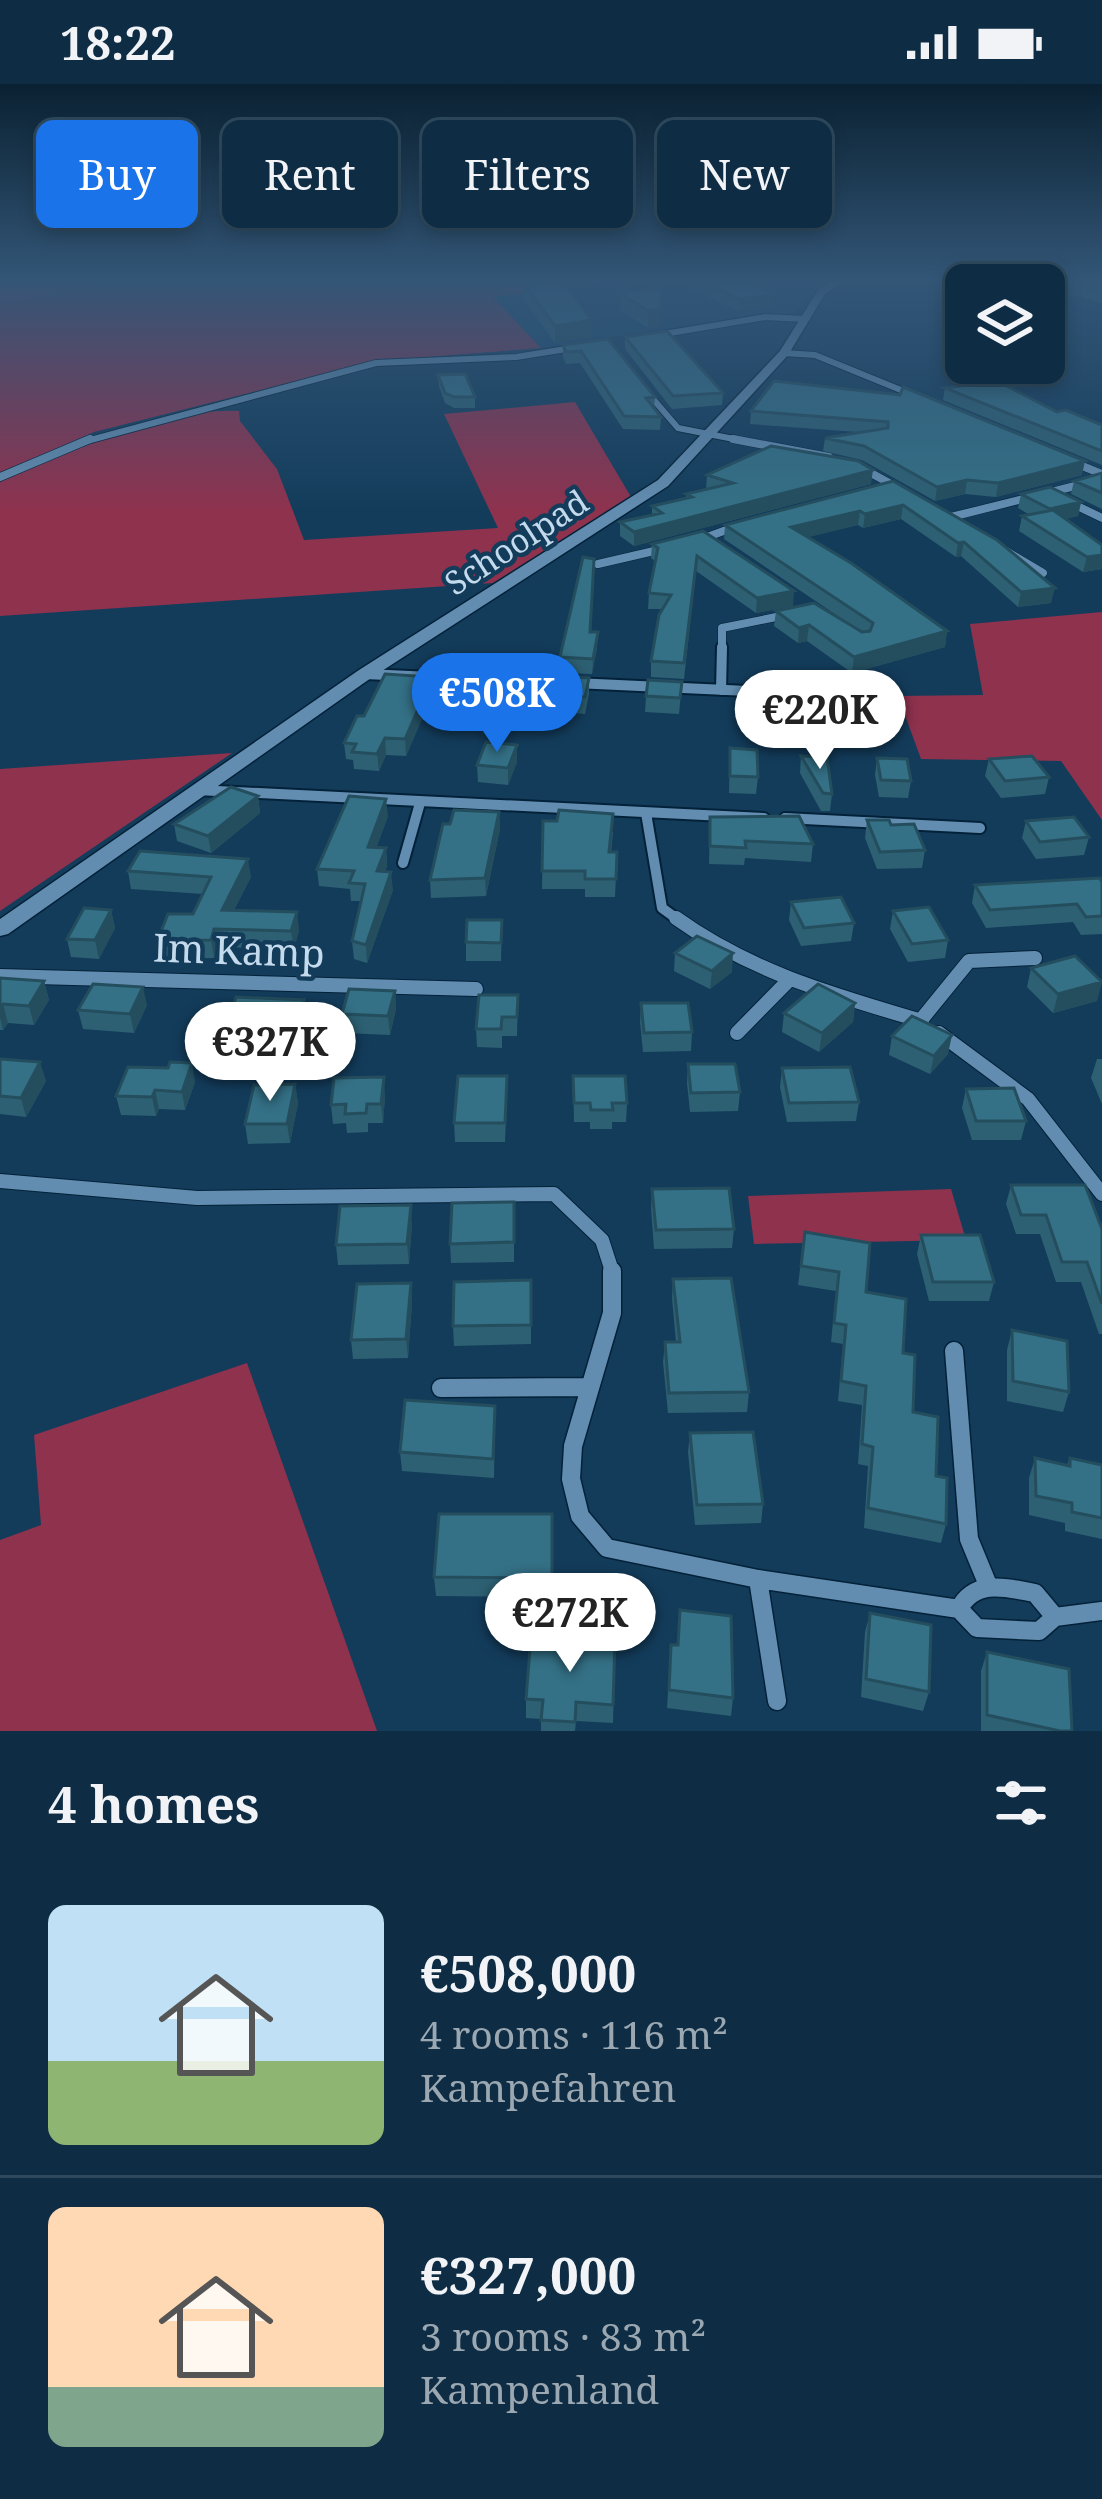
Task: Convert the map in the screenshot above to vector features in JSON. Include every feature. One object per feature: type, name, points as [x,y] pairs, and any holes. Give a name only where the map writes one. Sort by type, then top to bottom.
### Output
[{"type":"street","points":[[0,477],[106,432],[376,364],[517,357]]},
{"type":"street","name":"Schoolpad","points":[[0,929],[365,674],[663,483],[780,357]]},
{"type":"street","points":[[819,357],[926,401]]},
{"type":"street","points":[[637,378],[678,428],[824,456],[860,467],[913,496]]},
{"type":"street","points":[[1058,456],[1102,476]]},
{"type":"street","points":[[951,517],[1052,494],[1102,476]]},
{"type":"street","points":[[875,491],[894,486]]},
{"type":"street","points":[[1052,494],[1102,518]]},
{"type":"street","points":[[932,507],[969,528]]},
{"type":"street","points":[[598,564],[755,522]]},
{"type":"street","points":[[710,535],[726,551]]},
{"type":"street","points":[[988,539],[1043,573]]},
{"type":"street","points":[[721,690],[722,628],[791,614]]},
{"type":"street","points":[[365,674],[460,678]]},
{"type":"street","points":[[484,679],[810,694]]},
{"type":"street","points":[[196,790],[980,828]]},
{"type":"street","points":[[403,862],[420,803]]},
{"type":"street","points":[[646,813],[662,908],[711,944],[788,980],[921,1020],[1028,1099],[1102,1194]]},
{"type":"street","points":[[921,1020],[969,961],[1035,958]]},
{"type":"street","name":"Im Kamp","points":[[0,976],[476,988]]},
{"type":"street","points":[[737,1033],[788,980]]},
{"type":"street","points":[[0,1181],[197,1198],[554,1194],[605,1243],[616,1283],[613,1316],[571,1466],[578,1512],[607,1548],[758,1579],[959,1609],[977,1628],[1039,1631],[1055,1617],[1102,1610]]},
{"type":"street","points":[[954,1351],[969,1539],[988,1585]]},
{"type":"street","points":[[441,1388],[590,1387]]},
{"type":"street","points":[[758,1579],[777,1701]]},
{"type":"street","points":[[959,1609],[964,1599],[988,1585],[1035,1593],[1055,1617]]},
{"type":"shaded area","points":[[0,357],[429,357],[376,361],[94,432],[0,473]]},
{"type":"shaded area","points":[[575,402],[631,497],[493,583],[0,616],[0,482],[117,434],[179,416],[239,411],[240,421],[277,469],[304,540],[498,528],[444,414]]},
{"type":"shaded area","points":[[1102,612],[1102,820],[1061,761],[921,759],[898,696],[983,695],[970,624]]},
{"type":"shaded area","points":[[232,753],[0,911],[0,769]]},
{"type":"shaded area","points":[[951,1189],[966,1240],[754,1244],[748,1196]]},
{"type":"shaded area","points":[[247,1363],[377,1731],[0,1731],[0,1540],[41,1525],[34,1435]]},
{"type":"building","points":[[585,357],[622,357],[655,397],[646,398],[661,417],[624,416]]},
{"type":"building","points":[[641,357],[690,357],[723,393],[673,396]]},
{"type":"building","points":[[465,374],[475,397],[445,393],[438,375]]},
{"type":"building","points":[[774,381],[900,395],[903,387],[1085,461],[998,483],[967,480],[937,487],[864,446],[825,438],[888,428],[888,422],[751,411]]},
{"type":"building","points":[[1003,384],[1057,412],[1066,410],[1102,425],[1102,451],[945,388]]},
{"type":"building","points":[[771,446],[858,461],[873,470],[634,532],[620,522],[662,513],[652,506],[733,483],[707,475]]},
{"type":"building","points":[[1102,473],[1102,493],[1074,481]]},
{"type":"building","points":[[893,481],[997,540],[1055,588],[1021,592],[964,542],[958,543],[903,505],[791,527],[947,631],[854,657],[809,625],[799,628],[776,611],[814,603],[862,632],[870,631],[873,623],[725,525]]},
{"type":"building","points":[[1050,487],[1081,502],[1050,509],[1021,494]]},
{"type":"building","points":[[1053,510],[1102,545],[1102,555],[1087,557],[1022,516]]},
{"type":"building","points":[[703,531],[794,591],[757,598],[697,556],[684,663],[651,661],[659,615],[671,595],[649,593],[658,548],[652,544]]},
{"type":"building","points":[[583,557],[594,559],[590,632],[598,632],[593,659],[560,657]]},
{"type":"building","points":[[385,674],[432,677],[405,739],[385,738],[377,754],[352,752],[356,744],[344,743]]},
{"type":"building","points":[[442,675],[521,680],[514,701],[433,696]]},
{"type":"building","points":[[555,676],[589,678],[585,697],[551,695]]},
{"type":"building","points":[[648,680],[682,682],[680,698],[646,696]]},
{"type":"building","points":[[835,684],[872,686],[873,706],[836,704]]},
{"type":"building","points":[[486,742],[517,745],[508,768],[477,765]]},
{"type":"building","points":[[730,748],[757,750],[758,777],[730,776]]},
{"type":"building","points":[[801,756],[827,757],[832,794],[823,793]]},
{"type":"building","points":[[1032,756],[1049,777],[1005,781],[989,759]]},
{"type":"building","points":[[877,758],[907,759],[911,781],[881,780]]},
{"type":"building","points":[[231,787],[258,796],[208,836],[174,824]]},
{"type":"building","points":[[349,796],[386,799],[368,847],[386,848],[377,871],[391,872],[366,945],[352,941],[365,884],[349,883],[354,871],[317,869]]},
{"type":"building","points":[[454,810],[499,812],[485,878],[430,880],[443,824],[450,824]]},
{"type":"building","points":[[559,810],[613,814],[609,852],[617,852],[616,879],[585,879],[585,871],[542,871],[543,821],[557,821]]},
{"type":"building","points":[[799,816],[813,844],[745,841],[746,848],[710,846],[710,817]]},
{"type":"building","points":[[1074,817],[1089,837],[1040,842],[1026,821]]},
{"type":"building","points":[[867,820],[914,824],[925,850],[880,852]]},
{"type":"building","points":[[140,851],[248,859],[222,910],[297,912],[291,931],[214,929],[211,940],[157,941],[168,914],[193,914],[211,877],[128,871]]},
{"type":"building","points":[[1100,878],[1102,916],[1086,917],[1077,904],[990,910],[975,885]]},
{"type":"building","points":[[841,897],[854,923],[804,928],[791,902]]},
{"type":"building","points":[[929,907],[948,940],[912,944],[893,911]]},
{"type":"building","points":[[84,908],[111,910],[95,940],[67,939]]},
{"type":"building","points":[[467,920],[502,920],[501,943],[466,942]]},
{"type":"building","points":[[697,936],[733,953],[712,971],[675,953]]},
{"type":"building","points":[[1075,956],[1102,982],[1058,994],[1031,968]]},
{"type":"building","points":[[0,978],[44,981],[29,1006],[3,1004],[0,1009]]},
{"type":"building","points":[[93,984],[143,987],[130,1014],[78,1010]]},
{"type":"building","points":[[818,984],[855,1003],[822,1033],[784,1013]]},
{"type":"building","points":[[349,989],[395,991],[388,1016],[342,1014]]},
{"type":"building","points":[[479,995],[518,995],[517,1017],[502,1017],[501,1029],[476,1029]]},
{"type":"building","points":[[236,997],[304,1000],[297,1024],[228,1021]]},
{"type":"building","points":[[641,1003],[688,1003],[692,1032],[644,1033]]},
{"type":"building","points":[[912,1016],[952,1035],[934,1056],[892,1036]]},
{"type":"building","points":[[0,1059],[40,1062],[21,1098],[0,1096]]},
{"type":"building","points":[[170,1062],[192,1063],[182,1092],[155,1090],[152,1097],[116,1096],[128,1067],[168,1068]]},
{"type":"building","points":[[688,1064],[735,1064],[740,1092],[691,1093]]},
{"type":"building","points":[[850,1067],[859,1102],[789,1103],[782,1068]]},
{"type":"building","points":[[458,1076],[507,1076],[505,1123],[454,1123]]},
{"type":"building","points":[[573,1076],[625,1076],[627,1103],[612,1103],[613,1110],[591,1110],[590,1103],[574,1103]]},
{"type":"building","points":[[384,1077],[381,1104],[367,1104],[366,1113],[345,1114],[346,1104],[331,1105],[334,1078]]},
{"type":"building","points":[[295,1084],[287,1124],[245,1124],[254,1085]]},
{"type":"building","points":[[1014,1088],[1026,1121],[976,1121],[966,1089]]},
{"type":"building","points":[[1011,1185],[1085,1185],[1102,1229],[1102,1304],[1087,1262],[1062,1262],[1046,1215],[1021,1215]]},
{"type":"building","points":[[729,1188],[734,1229],[656,1230],[652,1189]]},
{"type":"building","points":[[514,1202],[514,1242],[450,1244],[452,1203]]},
{"type":"building","points":[[411,1205],[407,1244],[336,1245],[340,1206]]},
{"type":"building","points":[[805,1232],[870,1243],[866,1292],[906,1299],[903,1353],[915,1355],[913,1412],[938,1417],[936,1476],[947,1478],[946,1524],[868,1508],[873,1447],[862,1444],[866,1386],[841,1381],[846,1325],[834,1323],[839,1272],[801,1266]]},
{"type":"building","points":[[921,1235],[980,1235],[994,1282],[933,1282]]},
{"type":"building","points":[[731,1278],[749,1392],[669,1393],[665,1342],[680,1342],[673,1279]]},
{"type":"building","points":[[531,1280],[531,1325],[453,1326],[454,1282]]},
{"type":"building","points":[[411,1283],[406,1339],[351,1340],[357,1284]]},
{"type":"building","points":[[1012,1330],[1067,1341],[1069,1392],[1013,1381]]},
{"type":"building","points":[[405,1400],[495,1406],[493,1459],[400,1452]]},
{"type":"building","points":[[753,1432],[763,1504],[697,1505],[690,1433]]},
{"type":"building","points":[[1035,1458],[1070,1466],[1070,1458],[1102,1465],[1102,1518],[1072,1512],[1072,1503],[1036,1496]]},
{"type":"building","points":[[439,1514],[552,1514],[552,1578],[434,1577]]},
{"type":"building","points":[[680,1610],[731,1616],[733,1698],[669,1690],[671,1645],[678,1645]]},
{"type":"building","points":[[870,1613],[931,1625],[929,1692],[866,1679]]},
{"type":"building","points":[[531,1636],[615,1641],[613,1705],[576,1702],[575,1722],[541,1720],[543,1700],[526,1699]]},
{"type":"building","points":[[987,1652],[1069,1669],[1072,1731],[987,1715]]}]
